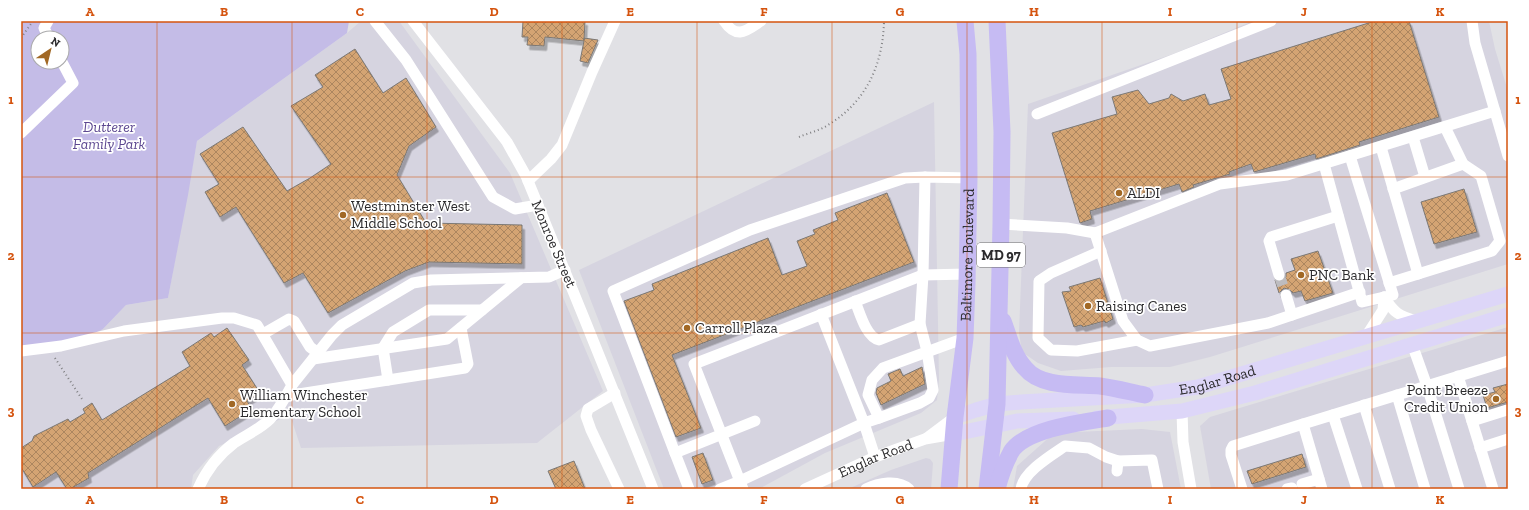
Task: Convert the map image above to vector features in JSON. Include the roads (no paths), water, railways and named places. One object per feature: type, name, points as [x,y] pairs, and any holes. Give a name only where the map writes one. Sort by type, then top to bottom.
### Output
[{"type":"highway","name":"Baltimore Boulevard","points":[[949,489],[955,417],[965,338],[969,178],[968,54],[965,21]]},
{"type":"highway","name":"MD 97","points":[[988,489],[997,404],[1000,293],[1002,132],[997,21]]},
{"type":"highway","points":[[1000,293],[1002,318],[1013,350],[1024,368],[1035,377],[1060,384],[1101,386],[1145,395]]},
{"type":"highway","points":[[997,489],[1000,477],[1011,451],[1029,437],[1053,428],[1108,418]]},
{"type":"main road","name":"Englar Road","points":[[955,417],[997,404],[1145,395],[1198,386],[1367,335],[1418,322],[1508,294]]},
{"type":"main road","name":"Englar Road","points":[[954,434],[1027,420],[1108,418],[1182,411],[1255,393],[1508,315]]},
{"type":"street","points":[[376,21],[406,60],[493,197],[515,209],[538,205]]},
{"type":"street","name":"Monroe Street","points":[[413,21],[507,142],[528,181],[653,489]]},
{"type":"street","points":[[528,181],[551,159],[562,145],[615,21]]},
{"type":"street","points":[[724,21],[728,27],[736,33],[745,32],[761,21]]},
{"type":"street","points":[[1037,114],[1271,21]]},
{"type":"street","points":[[1472,21],[1475,43],[1508,156]]},
{"type":"street","points":[[21,133],[73,83],[66,70]]},
{"type":"street","points":[[1001,224],[1067,228],[1095,233],[1220,184],[1287,175],[1495,111]]},
{"type":"street","points":[[1389,283],[1492,251],[1500,241],[1481,176],[1463,164],[1445,127]]},
{"type":"street","points":[[1413,137],[1425,177]]},
{"type":"street","points":[[1381,147],[1418,274]]},
{"type":"street","points":[[1324,164],[1362,302],[1392,295],[1350,156]]},
{"type":"street","points":[[1393,189],[1463,164]]},
{"type":"street","points":[[720,489],[742,485],[864,423],[920,403],[928,398],[932,390],[927,351],[920,324],[924,275],[925,177]]},
{"type":"street","points":[[689,489],[613,291],[750,230],[905,178],[969,178]]},
{"type":"street","points":[[1279,275],[1269,241],[1271,237],[1338,216]]},
{"type":"street","points":[[1095,233],[1123,321],[1137,340],[1150,346],[1268,323],[1360,292]]},
{"type":"street","points":[[1101,251],[1050,273],[1039,281],[1038,338],[1051,350],[1077,351],[1137,340]]},
{"type":"street","points":[[198,489],[203,478],[222,453],[271,418],[292,385],[332,335],[342,325],[413,283],[430,280],[549,278],[565,270]]},
{"type":"street","points":[[742,485],[694,364],[924,275],[967,274]]},
{"type":"street","points":[[315,356],[447,339],[521,278]]},
{"type":"street","points":[[1286,295],[1292,315]]},
{"type":"street","points":[[1384,297],[1392,309],[1400,316],[1418,322]]},
{"type":"street","points":[[1367,335],[1383,310],[1384,297]]},
{"type":"street","points":[[855,301],[873,339],[879,340],[920,324]]},
{"type":"street","points":[[388,380],[383,348],[393,332],[430,310],[482,310]]},
{"type":"street","points":[[821,314],[876,457]]},
{"type":"street","points":[[21,351],[48,348],[124,331],[222,318],[234,318],[257,325],[292,385]]},
{"type":"street","points":[[263,334],[289,319],[294,321],[315,356]]},
{"type":"street","points":[[286,396],[465,368],[468,364],[461,328]]},
{"type":"street","points":[[879,418],[868,395],[872,380],[883,368],[965,338]]},
{"type":"street","points":[[1412,344],[1427,386],[1459,489]]},
{"type":"street","points":[[1242,489],[1231,455],[1231,450],[1236,444],[1508,361]]},
{"type":"street","points":[[1458,376],[1493,489]]},
{"type":"street","points":[[615,393],[588,409],[586,416],[591,430],[619,489]]},
{"type":"street","points":[[1397,395],[1425,489]]},
{"type":"street","points":[[1364,405],[1390,489]]},
{"type":"street","points":[[1472,421],[1506,410]]},
{"type":"street","points":[[1182,411],[1183,442],[1191,489]]},
{"type":"street","points":[[1333,414],[1356,489]]},
{"type":"street","name":"Englar Road","points":[[925,439],[955,417]]},
{"type":"street","points":[[675,453],[755,421]]},
{"type":"street","points":[[1293,487],[1320,484],[1303,424]]},
{"type":"street","name":"Englar Road","points":[[808,488],[876,457],[925,439],[954,434]]},
{"type":"street","points":[[1480,448],[1508,439]]},
{"type":"street","points":[[1021,489],[1022,483],[1041,462],[1065,446],[1089,448],[1106,457],[1117,466],[1152,460],[1158,489]]},
{"type":"street","points":[[866,489],[884,483],[904,486],[908,489]]},
{"type":"tunnel","points":[[1279,275],[1286,295]]},
{"type":"place","name":"ALDI","points":[[1119,193]]},
{"type":"place","name":"Westminster West Middle School","points":[[343,215]]},
{"type":"place","name":"PNC Bank","points":[[1301,275]]},
{"type":"place","name":"Raising Canes","points":[[1088,306]]},
{"type":"place","name":"Carroll Plaza","points":[[687,328]]},
{"type":"place","name":"Point Breeze Credit Union","points":[[1496,399]]},
{"type":"place","name":"William Winchester Elementary School","points":[[232,404]]},
{"type":"park label","name":"Dutterer Family Park","points":[[109,136]]}]
